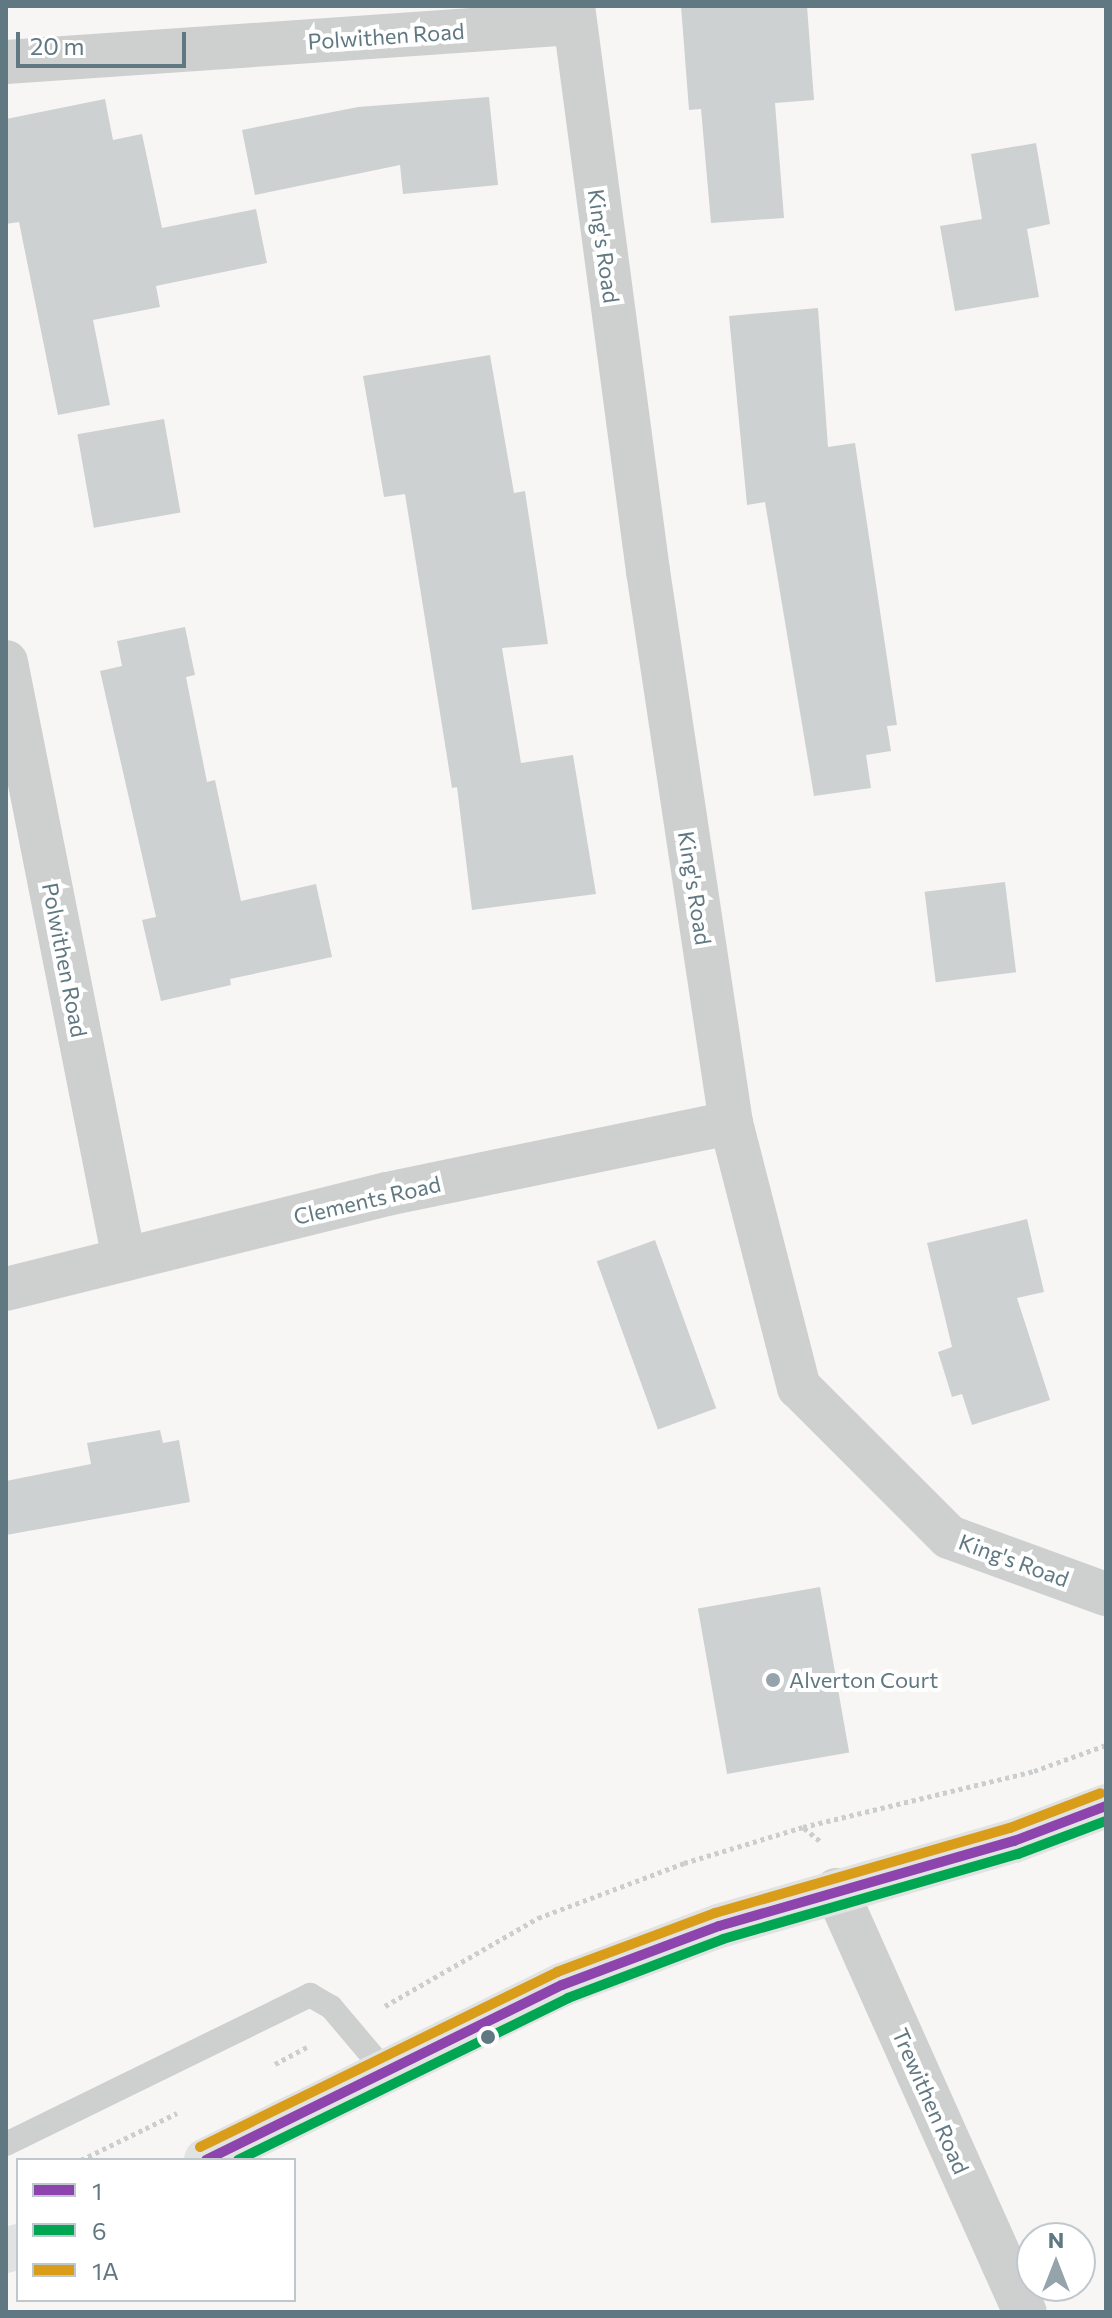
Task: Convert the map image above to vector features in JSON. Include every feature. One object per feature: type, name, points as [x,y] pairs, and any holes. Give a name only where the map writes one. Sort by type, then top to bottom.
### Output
[{"type":"street","name":"Polwithen Road","points":[[6,62],[574,15]]},
{"type":"street","name":"King's Road","points":[[574,15],[645,556],[731,1123],[799,1387],[949,1537],[1106,1594]]},
{"type":"street","name":"Polwithen Road","points":[[6,662],[124,1259]]},
{"type":"street","name":"Clements Road","points":[[6,1289],[387,1194],[731,1123]]},
{"type":"street","points":[[210,2158],[562,1985],[719,1926],[1014,1841],[1106,1806]]},
{"type":"street","name":"Trewithen Road","points":[[836,1890],[1025,2312]]},
{"type":"lane","points":[[6,2144],[310,1995],[331,2007],[386,2072]]},
{"type":"building","points":[[681,6],[807,6],[814,100],[775,103],[784,218],[711,223],[701,109],[689,110]]},
{"type":"building","points":[[489,97],[498,185],[403,194],[400,165],[255,195],[242,130],[358,107]]},
{"type":"building","points":[[105,99],[113,140],[142,134],[162,228],[256,209],[267,263],[156,286],[160,307],[93,320],[110,405],[58,415],[19,222],[6,224],[6,119]]},
{"type":"building","points":[[1036,143],[1050,224],[1027,229],[1039,297],[955,311],[940,226],[982,219],[971,154]]},
{"type":"building","points":[[818,308],[828,447],[855,443],[897,725],[887,726],[891,751],[866,755],[871,788],[814,796],[765,502],[747,505],[729,316]]},
{"type":"building","points":[[490,355],[514,493],[525,491],[548,644],[502,648],[521,763],[573,755],[596,894],[472,910],[457,787],[452,788],[405,494],[384,497],[363,376]]},
{"type":"building","points":[[164,419],[180,513],[94,528],[77,434]]},
{"type":"building","points":[[185,627],[195,675],[186,677],[207,782],[215,780],[241,901],[316,884],[332,957],[230,979],[231,985],[161,1001],[142,920],[156,917],[100,671],[122,666],[117,641]]},
{"type":"building","points":[[1005,882],[1016,972],[936,982],[925,892]]},
{"type":"building","points":[[1027,1219],[1044,1292],[1017,1298],[1050,1400],[972,1425],[962,1394],[952,1397],[938,1352],[952,1347],[927,1243]]},
{"type":"building","points":[[655,1240],[716,1408],[658,1429],[597,1261]]},
{"type":"building","points":[[160,1430],[163,1443],[179,1440],[190,1502],[6,1535],[6,1481],[91,1464],[87,1443]]},
{"type":"building","name":"Alverton Court","points":[[820,1587],[849,1752],[727,1774],[698,1609]]},
{"type":"transit line","name":"1A","points":[[200,2147],[557,1972],[715,1913],[1010,1828],[1101,1793]]},
{"type":"transit line","name":"1","points":[[210,2158],[562,1985],[719,1926],[1014,1841],[1106,1806]]},
{"type":"transit line","name":"6","points":[[242,2158],[568,1998],[723,1939],[1018,1854],[1106,1821]]},
{"type":"place","name":"Alverton Court","points":[[773,1680]]}]
